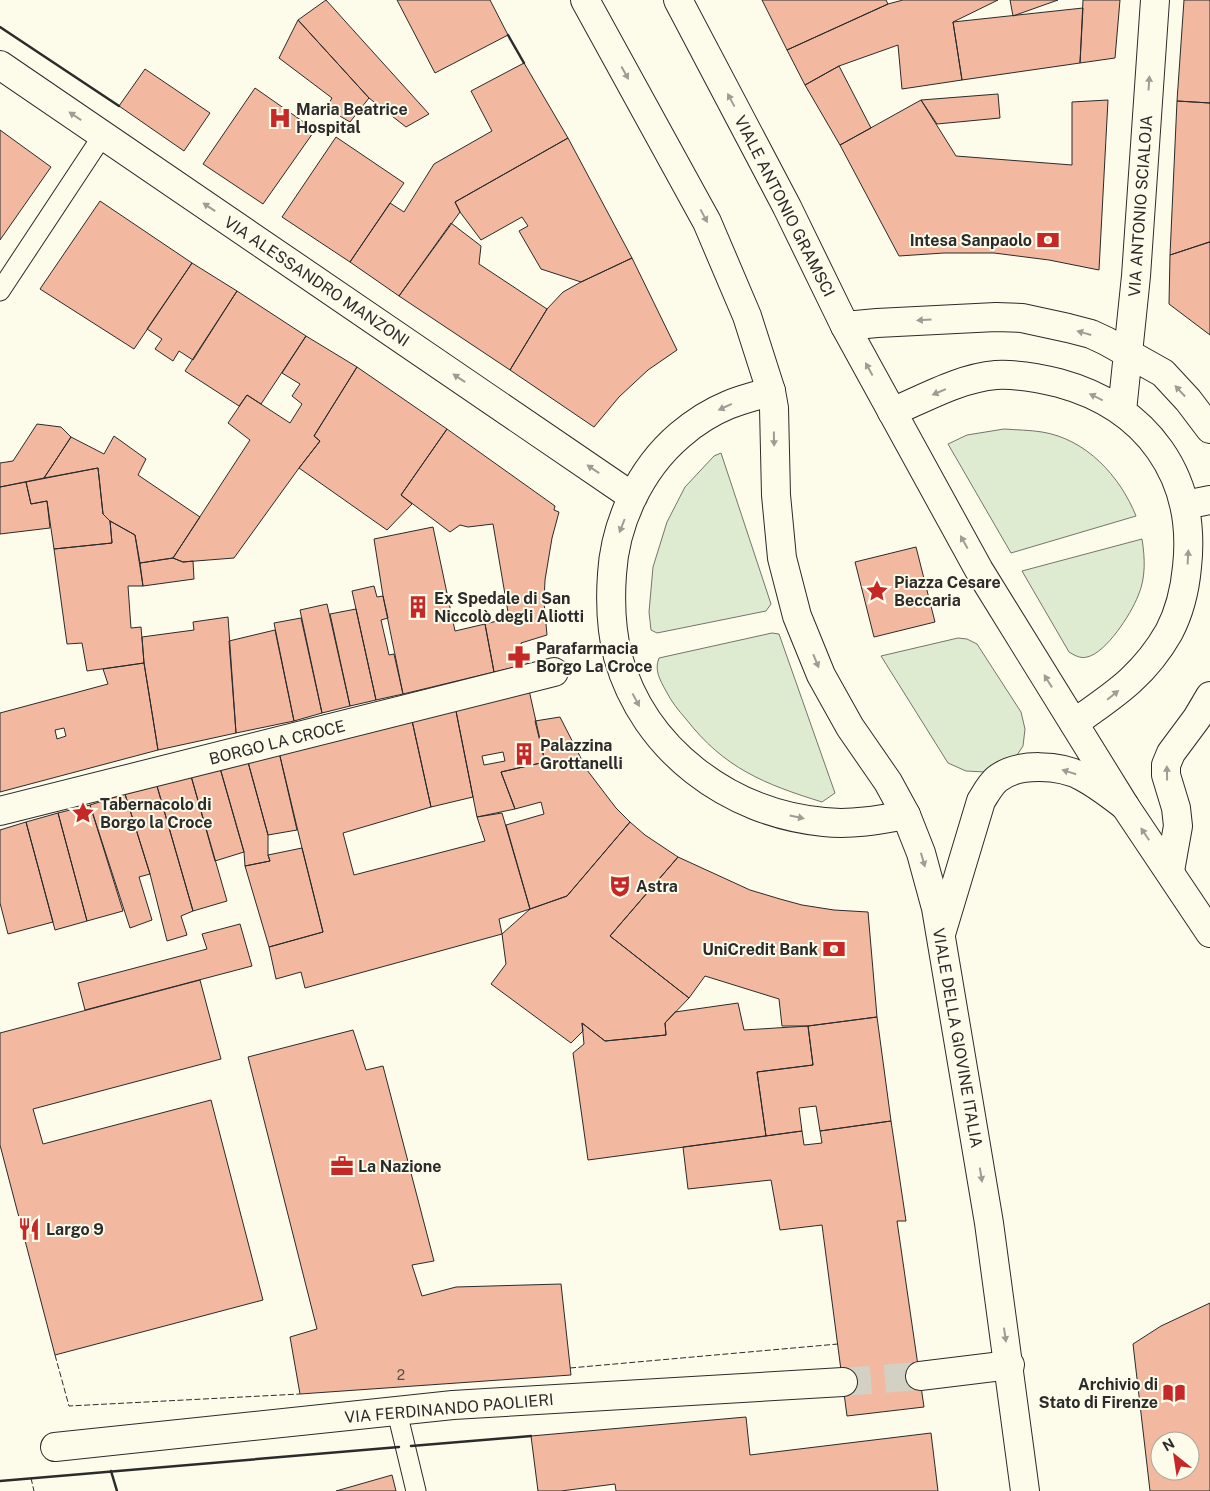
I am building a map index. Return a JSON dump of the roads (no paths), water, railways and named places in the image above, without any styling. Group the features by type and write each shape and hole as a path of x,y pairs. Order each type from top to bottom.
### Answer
{"street":[{"path":"586,0 707,222 747,316 771,391 727,405 679,435 662,452 645,474 633,497 615,549 611,595 612,622 618,656 625,678 636,702 658,735 682,761 699,776 750,804 796,818 824,822 856,822 906,814"},
{"name":"VIALE ANTONIO GRAMSCI","path":"678,0 786,207 845,326 892,412"},
{"name":"VIA ANTONIO SCIALOJA","path":"1122,411 1136,276 1155,0"},
{"name":"VIA ALESSANDRO MANZONI","path":"0,65 633,497"},
{"path":"845,326 969,318 1022,318 1091,334 1129,352 1163,373 1188,400 1210,429"},
{"path":"1074,723 1105,702 1139,674 1153,657 1170,630 1186,581 1188,554 1198,503 1176,478 1163,454 1145,430 1122,411 1084,391 1070,386 1046,380 1008,375 980,378 961,383 892,412 979,570 1125,806 1210,933"},
{"name":"VIALE DELLA GIOVINE ITALIA","path":"771,391 774,408 776,494 782,558 797,616 821,675 850,727 888,782 906,814 921,853 936,908 989,1223 1010,1365 1025,1491"},
{"name":"BORGO LA CROCE","path":"0,811 554,672"},
{"path":"1170,871 1178,826 1176,808 1166,774 1166,765 1171,753 1197,718 1210,696"},
{"path":"941,934 981,801 998,778 1021,769 1048,766 1082,776 1125,806"},
{"path":"920,1376 1010,1365"},
{"name":"VIA FERDINANDO PAOLIERI","path":"55,1448 453,1406 556,1398 843,1382"}],"lane":[{"path":"0,291 103,136"},
{"path":"397,1412 416,1491"}],"tunnel":[{"path":"843,1382 920,1376"}],"place":[{"name":"Maria Beatrice Hospital","path":"280,118"},
{"name":"Intesa Sanpaolo","path":"1048,240"},
{"name":"Piazza Cesare Beccaria","path":"877,591"},
{"name":"Ex Spedale di San Niccolò degli Aliotti","path":"418,607"},
{"name":"Parafarmacia Borgo La Croce","path":"519,657"},
{"name":"Palazzina Grottanelli","path":"524,754"},
{"name":"Tabernacolo di Borgo la Croce","path":"83,813"},
{"name":"Astra","path":"620,886"},
{"name":"UniCredit Bank","path":"834,949"},
{"name":"La Nazione","path":"342,1166"},
{"name":"Largo 9","path":"29,1229"},
{"name":"Archivio di Stato di Firenze","path":"1174,1393"}]}
